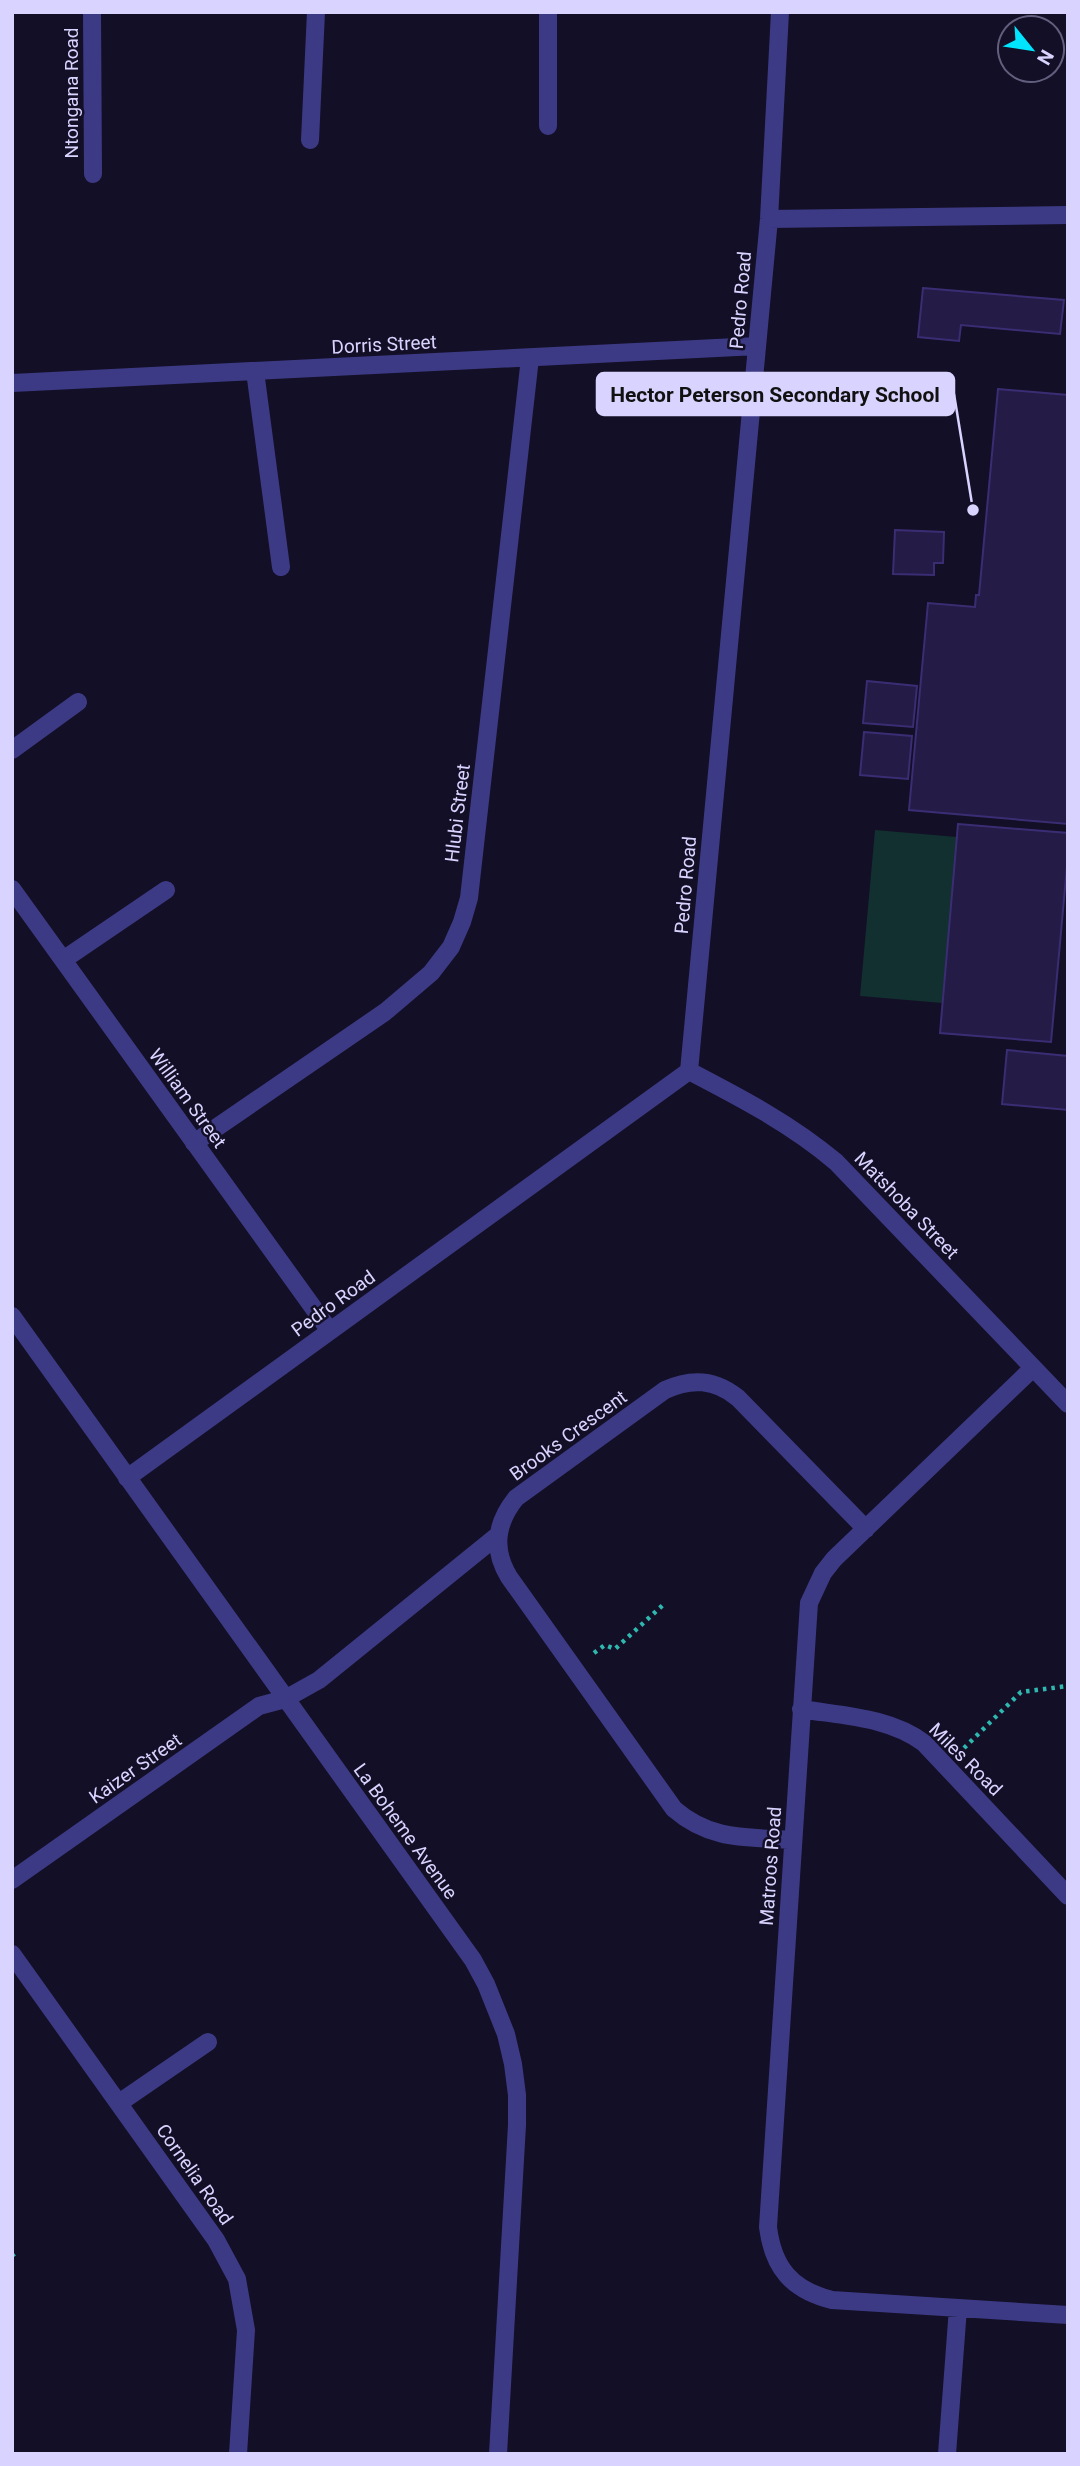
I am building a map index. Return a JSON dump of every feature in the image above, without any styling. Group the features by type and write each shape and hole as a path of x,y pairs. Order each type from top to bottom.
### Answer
{"street":[{"name":"Ntongana Road","path":"92,12 93,174"},
{"path":"310,140 316,12"},
{"path":"548,12 548,126"},
{"name":"Pedro Road","path":"127,1478 689,1071 769,219 780,12"},
{"path":"769,219 1068,215"},
{"name":"Dorris Street","path":"12,383 757,346"},
{"name":"Hlubi Street","path":"194,1143 385,1012 430,973 451,947 462,922 468,898 530,358"},
{"path":"255,371 281,567"},
{"path":"12,750 78,702"},
{"name":"William Street","path":"12,890 330,1331"},
{"path":"63,960 166,890"},
{"name":"Matshoba Street","path":"689,1071 766,1112 814,1143 836,1162 1068,1404"},
{"name":"La Boheme Avenue","path":"12,1316 486,1984 506,2034 513,2064 517,2125 498,2454"},
{"name":"Matroos Road","path":"1034,1368 834,1559 814,1588 807,1619 768,2227 770,2244 787,2276 815,2296 832,2300 1068,2315"},
{"name":"Brooks Crescent","path":"497,1536 501,1522 516,1498 665,1390 690,1381 716,1385 738,1398 866,1529"},
{"path":"497,1536 501,1565 674,1809 687,1820 714,1833 793,1840"},
{"name":"Kaizer Street","path":"14,1876 259,1706 285,1699 320,1679 497,1536"},
{"name":"Miles Road","path":"801,1709 898,1727 924,1743 1068,1896"},
{"name":"Cornelia Road","path":"12,1954 216,2240 237,2279 246,2330 237,2454"},
{"path":"119,2103 208,2042"},
{"path":"947,2454 958,2308"}],"path":[{"path":"573,1667 605,1645 615,1649 664,1604"},
{"path":"946,1766 1021,1692 1068,1686"}],"green space":[{"path":"875,830 957,837 942,1003 860,996"}],"building":[{"path":"923,288 1064,300 1060,334 961,325 959,341 918,337"},
{"path":"998,389 1068,395 1068,824 909,810 928,603 975,607 976,595 979,595"},
{"path":"895,530 944,532 943,563 934,563 934,575 893,574"},
{"path":"867,681 917,686 913,727 863,723"},
{"path":"864,732 912,736 908,779 860,775"},
{"path":"958,824 1068,833 1051,1042 940,1033"},
{"path":"1007,1050 1068,1056 1068,1110 1002,1104"}],"place":[{"name":"Hector Peterson Secondary School","path":"973,510"}]}
